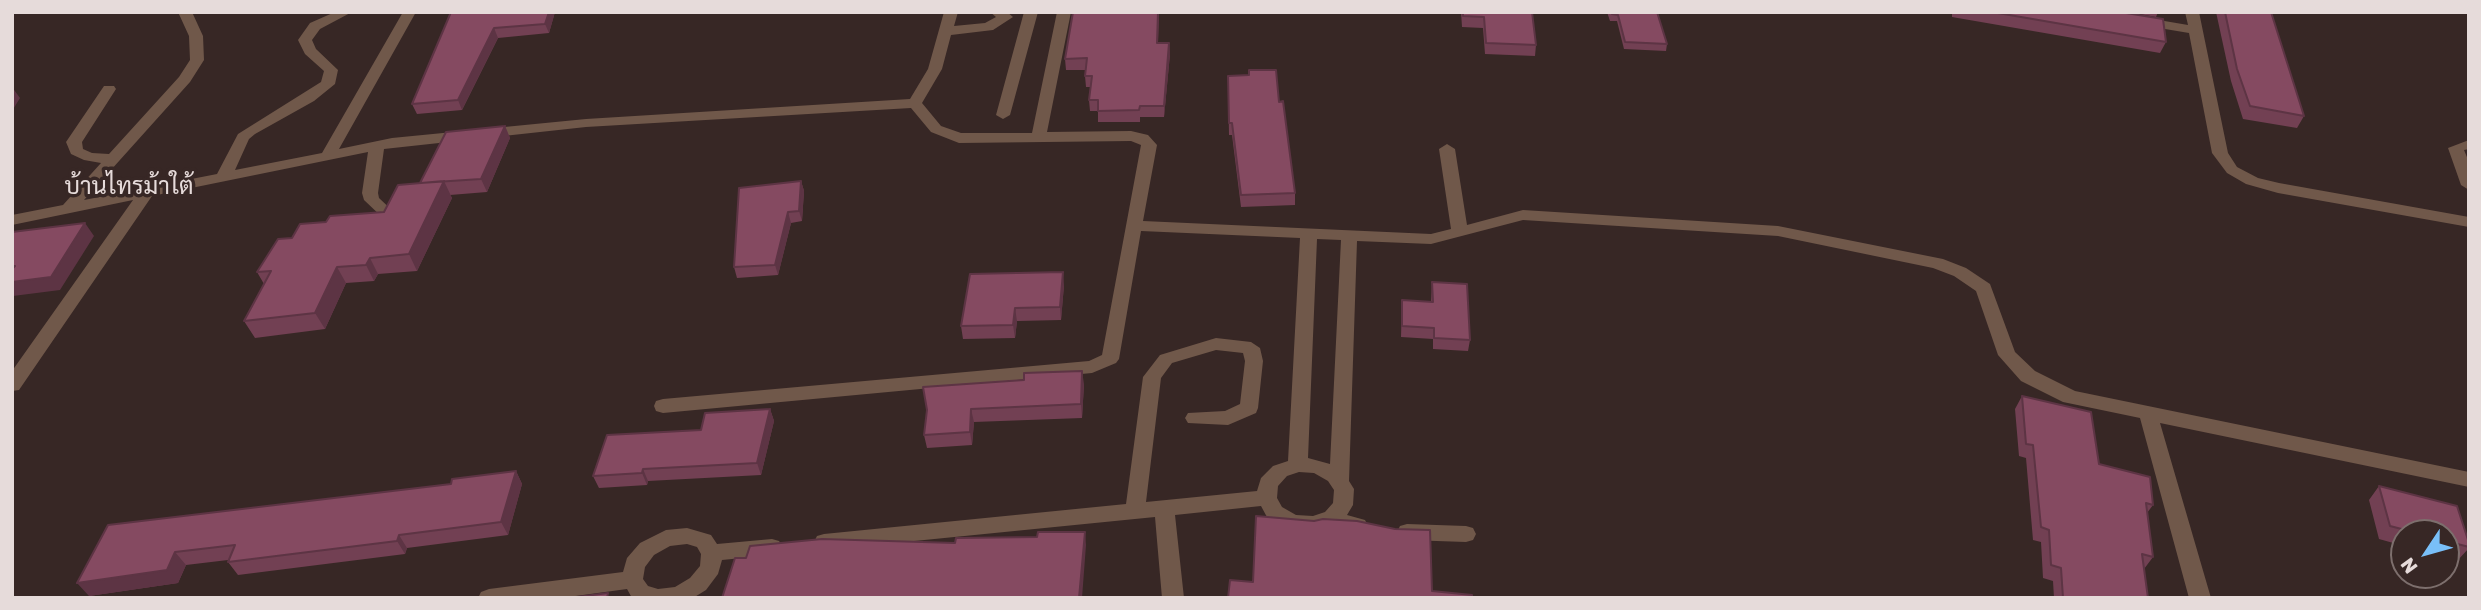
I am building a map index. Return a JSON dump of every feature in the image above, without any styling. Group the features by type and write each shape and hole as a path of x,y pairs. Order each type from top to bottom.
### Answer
{"street":[{"path":"69,208 185,79 197,61 196,36 185,12"},
{"path":"224,176 243,137 328,84 331,70 310,51 305,40 315,26 346,12"},
{"path":"329,154 410,12"},
{"path":"915,103 935,69 951,12"},
{"path":"1039,137 1064,12"},
{"path":"2192,12 2220,153 2232,170 2252,181 2335,199 2469,222"},
{"path":"946,31 988,27 1001,15 1031,15 1003,115"},
{"path":"2127,19 2195,30"},
{"path":"108,89 74,142 76,151 89,157 113,159"},
{"path":"663,406 1092,368 1110,359 1149,145 1143,138 959,138 945,135 936,129 915,103"},
{"path":"12,220 377,146 586,123 915,103"},
{"path":"2469,144 2456,148 2469,185"},
{"path":"377,146 370,193 372,200 389,215"},
{"path":"1447,149 1460,233"},
{"path":"12,385 147,192"},
{"path":"1135,226 1431,239 1523,215 1777,231 1937,263 1960,272 1984,288 2007,355 2028,376 2070,397 2149,416 2469,480"},
{"path":"1298,465 1309,233"},
{"path":"1339,482 1349,236"},
{"path":"1135,511 1152,377 1166,359 1190,350 1216,344 1251,348 1254,361 1249,408 1228,418 1195,418"},
{"path":"2149,416 2200,598"},
{"path":"1332,518 1343,505 1344,489 1335,475 1318,466 1298,465 1280,471 1268,483 1267,498 1275,513 1292,523 1313,524 1332,518 1394,532 1466,534"},
{"path":"712,553 1267,498"},
{"path":"1164,509 1173,598"},
{"path":"687,536 704,541 712,553 710,568 698,584 679,595 657,598 640,592 632,580 635,564 648,549 666,538 687,536"},
{"path":"489,598 632,580"}],"building":[{"path":"451,12 549,12 545,24 494,28 458,100 412,104"},
{"path":"1073,12 1158,12 1157,43 1169,43 1164,106 1140,106 1139,110 1098,111 1098,100 1089,100 1092,76 1085,76 1087,58 1065,59"},
{"path":"1463,12 1532,12 1536,45 1486,43 1484,17 1463,16"},
{"path":"1611,12 1657,12 1667,44 1625,42 1618,15"},
{"path":"1992,12 2120,12 2163,19 2166,42"},
{"path":"2225,12 2271,12 2304,116 2250,106 2237,69"},
{"path":"1249,70 1276,70 1279,102 1283,101 1295,193 1241,195 1232,123 1229,123 1228,76 1249,75"},
{"path":"505,126 481,179 420,183 446,132"},
{"path":"444,181 409,254 370,258 366,265 337,267 315,313 244,321 271,271 257,272 278,239 292,238 300,224 326,222 330,216 384,212 398,185"},
{"path":"801,181 799,211 788,212 775,265 734,267 739,188"},
{"path":"85,223 51,277 12,282 12,269 15,266 12,266 12,232"},
{"path":"1063,272 1060,307 1015,308 1013,325 961,326 970,274"},
{"path":"1432,282 1467,284 1470,340 1434,338 1434,328 1402,326 1402,300 1433,302"},
{"path":"1082,371 1081,404 971,409 970,432 924,435 927,410 923,387 1024,380 1024,373"},
{"path":"2022,396 2091,412 2099,464 2150,477 2153,505 2146,503 2153,557 2142,554 2148,598 2063,598 2061,568 2051,565 2049,530 2041,527 2033,445 2026,444"},
{"path":"770,409 757,463 643,469 642,473 593,476 607,435 701,430 705,413"},
{"path":"516,471 501,522 399,535 397,541 228,562 235,545 175,552 167,570 77,583 108,525 451,484 452,479"},
{"path":"2379,486 2457,506 2469,547 2460,545 2460,519 2390,519 2390,526"},
{"path":"1256,516 1314,521 1357,521 1395,529 1430,530 1432,591 1472,595 1472,598 1228,598 1230,580 1253,582"},
{"path":"1038,532 1085,532 1079,598 722,598 735,558 746,558 750,546 822,539 955,543 956,538 1037,537"},
{"path":"608,593 607,598 570,598"}],"district":[{"name":"บ้านไทรม้าใต้","path":"129,187"}]}
